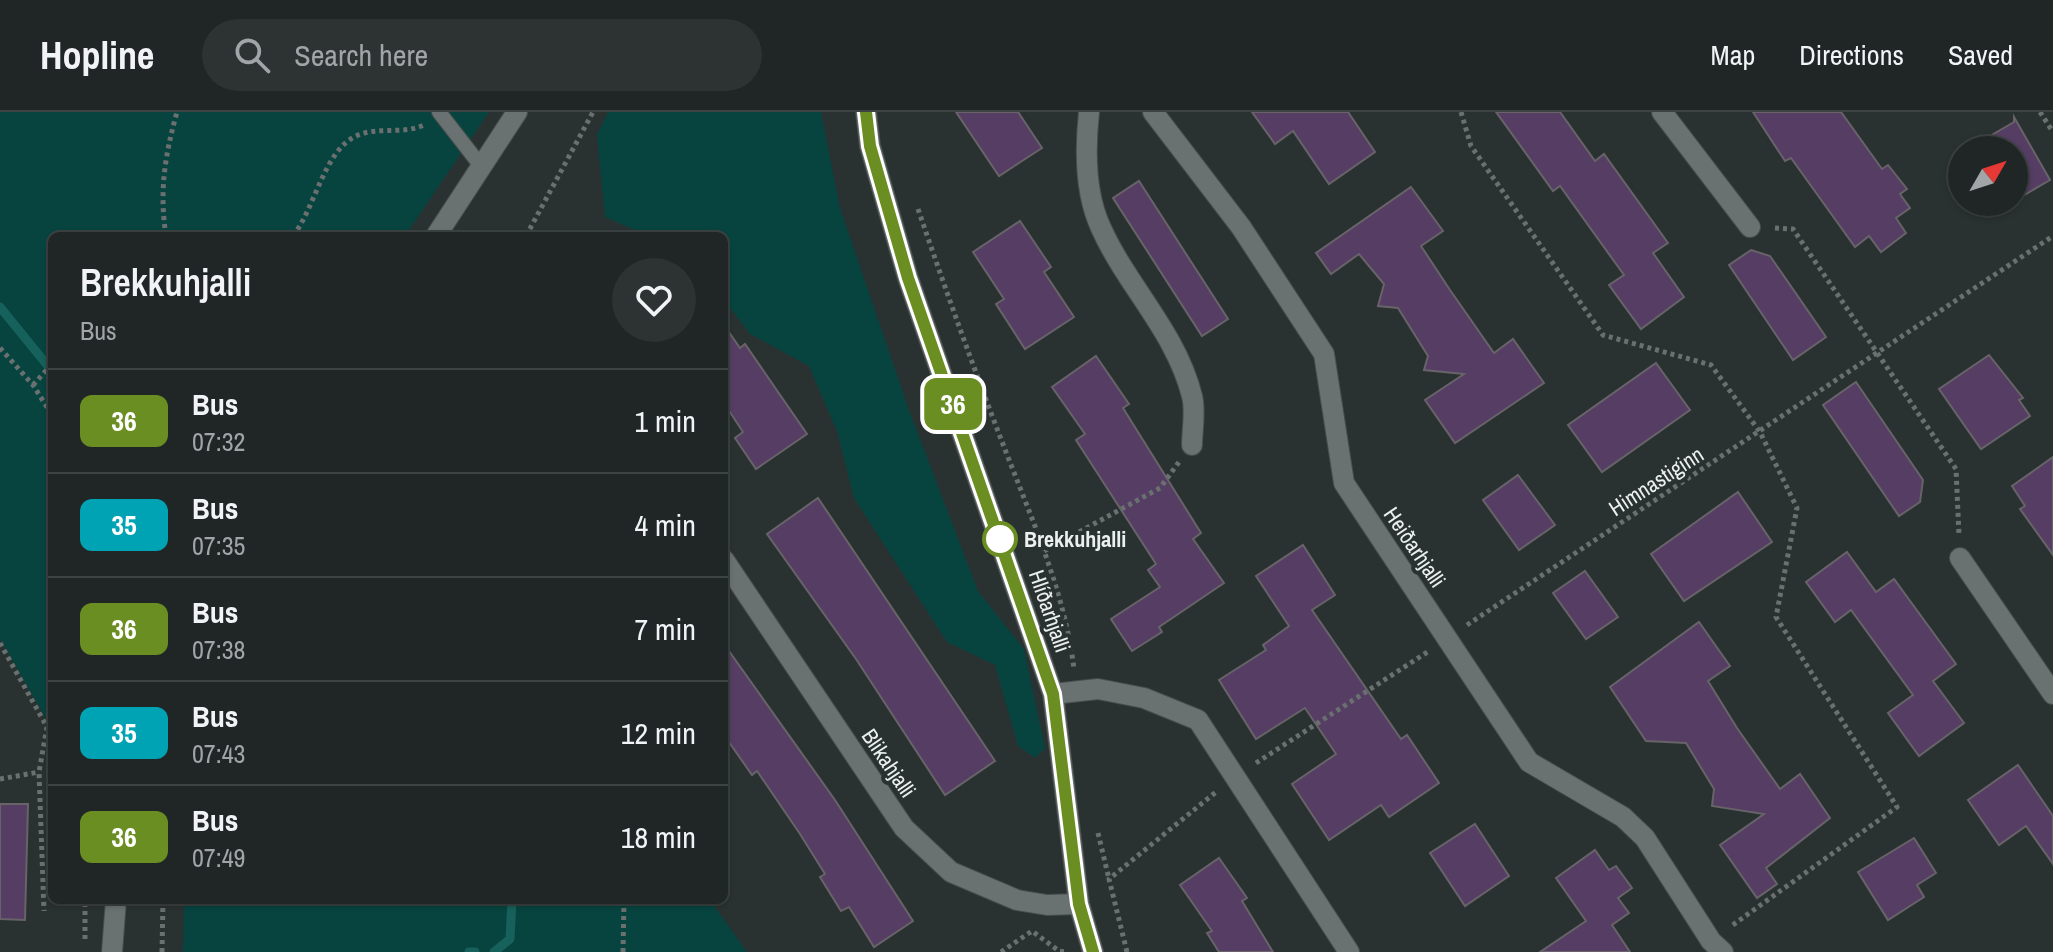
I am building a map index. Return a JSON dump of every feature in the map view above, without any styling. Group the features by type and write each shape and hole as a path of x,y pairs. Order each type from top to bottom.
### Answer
{"street":[{"path":"439,232 517,112"},
{"name":"Hlíðarhjalli","path":"866,112 870,146 908,278 1053,694 1079,904 1093,952"},
{"path":"1089,112 1087,171 1100,227 1156,315 1181,366 1193,398 1192,445"},
{"name":"Heiðarhjalli","path":"1153,112 1241,227 1324,354 1344,483 1529,762 1623,817 1645,838 1717,946"},
{"path":"1662,112 1750,227"},
{"path":"1960,558 2053,694"},
{"name":"Blikahjalli","path":"728,566 904,828 951,872 1017,900 1047,905 1079,904"},
{"path":"1053,694 1098,689 1144,698 1198,720 1349,952"},
{"path":"112,952 116,904"}],"lane":[{"path":"440,114 481,166"}],"path":[{"path":"165,232 161,201 164,158 177,112"},
{"path":"528,232 593,112"},
{"path":"1461,112 1471,146 1603,335 1711,365 1760,432 1797,508 1776,617 1897,807 1717,946"},
{"path":"2040,112 2053,132"},
{"path":"296,232 307,218 330,163 344,144 368,132 403,132 440,114"},
{"path":"1750,227 1793,229 1956,469 1960,558"},
{"name":"Himnastiginn","path":"1276,750 2053,236"},
{"path":"0,348 33,385 48,409"},
{"path":"33,385 48,368"},
{"path":"1044,551 1160,488 1192,445"},
{"path":"0,643 47,727 39,772 44,911"},
{"path":"0,779 39,772"},
{"path":"1127,952 1109,879 1224,786"},
{"path":"84,952 85,904"},
{"path":"162,952 163,904"},
{"path":"623,952 624,904"},
{"path":"1001,952 1032,931 1059,951 1068,952"}],"shaded area":[{"path":"0,112 489,112 408,232 48,232 48,722 0,639"},
{"path":"608,112 821,112 840,208 909,410 978,591 1024,649 1045,748 1035,758 1018,746 995,665 947,642 854,498 837,431 809,366 750,334 728,305 728,232 639,232 605,217 597,135"},
{"path":"184,904 713,904 747,952 183,952"}],"building":[{"path":"956,112 1018,112 1042,148 999,176"},
{"path":"1252,112 1348,112 1375,152 1329,184 1293,131 1275,144"},
{"path":"1496,112 1560,112 1595,161 1604,154 1668,243 1653,253 1684,297 1641,329 1609,285 1624,275 1560,186 1553,191"},
{"path":"1753,112 1841,112 1882,169 1888,165 1907,189 1900,194 1910,208 1896,218 1906,233 1881,252 1869,236 1855,247 1791,158 1785,161"},
{"path":"2014,117 2025,136 1990,136 2014,122"},
{"path":"2028,142 2050,180 2028,193"},
{"path":"1139,181 1228,319 1202,336 1113,198"},
{"path":"1411,187 1443,231 1421,246 1450,290 1494,353 1513,339 1544,383 1455,443 1425,400 1464,374 1424,370 1428,356 1398,308 1378,306 1384,284 1359,254 1331,274 1316,253"},
{"path":"1020,221 1051,267 1044,272 1074,317 1025,349 996,304 1004,299 973,252"},
{"path":"1751,250 1770,256 1826,337 1793,360 1729,265"},
{"path":"728,331 740,348 745,344 807,434 756,469 735,438 743,432 728,409"},
{"path":"1989,355 2023,398 2019,400 2030,416 1981,449 1939,389"},
{"path":"1096,356 1129,404 1123,408 1201,533 1193,539 1224,583 1159,627 1162,632 1132,651 1111,619 1160,587 1148,570 1156,564 1076,440 1085,434 1052,387"},
{"path":"1656,363 1690,410 1602,472 1568,425"},
{"path":"1856,382 1923,480 1920,502 1899,516 1823,405"},
{"path":"2053,457 2053,555 2020,509 2025,506 2012,486"},
{"path":"1518,475 1555,525 1519,550 1483,500"},
{"path":"1738,492 1772,542 1684,601 1651,554"},
{"path":"818,498 995,761 945,795 856,659 767,534"},
{"path":"1303,545 1335,595 1312,610 1401,739 1407,735 1439,783 1389,817 1381,805 1329,840 1292,784 1336,754 1305,708 1256,739 1219,680 1266,650 1263,645 1289,626 1256,576"},
{"path":"1847,552 1876,592 1894,579 1956,664 1933,681 1964,723 1919,756 1888,713 1913,695 1851,610 1835,622 1806,582"},
{"path":"1585,571 1618,617 1586,639 1553,593"},
{"path":"1699,622 1730,666 1708,681 1737,728 1780,789 1800,774 1830,818 1766,868 1777,884 1757,898 1720,845 1764,814 1712,806 1714,789 1686,743 1646,741 1610,687"},
{"path":"728,650 835,800 913,921 874,947 849,907 841,911 820,877 825,874 757,771 752,775 728,741"},
{"path":"2018,765 2053,816 2053,864 2026,826 1999,845 1968,800"},
{"path":"0,804 28,804 25,920 0,919"},
{"path":"1475,824 1509,876 1465,906 1430,853"},
{"path":"1914,838 1936,873 1917,885 1924,897 1888,920 1858,872"},
{"path":"1595,850 1609,870 1616,866 1632,888 1618,898 1629,913 1612,925 1630,952 1540,952 1586,921 1556,878"},
{"path":"1219,858 1247,898 1242,901 1273,952 1219,952 1207,933 1212,931 1180,885"}],"waterway":[{"path":"0,307 48,366"},
{"path":"494,952 510,939 512,904"},
{"path":"469,952 475,952"}],"bus line":[{"name":"36","path":"866,112 870,146 908,278 1053,694 1079,904 1093,952"}],"place":[{"name":"Brekkuhjalli","path":"1000,539"}]}
